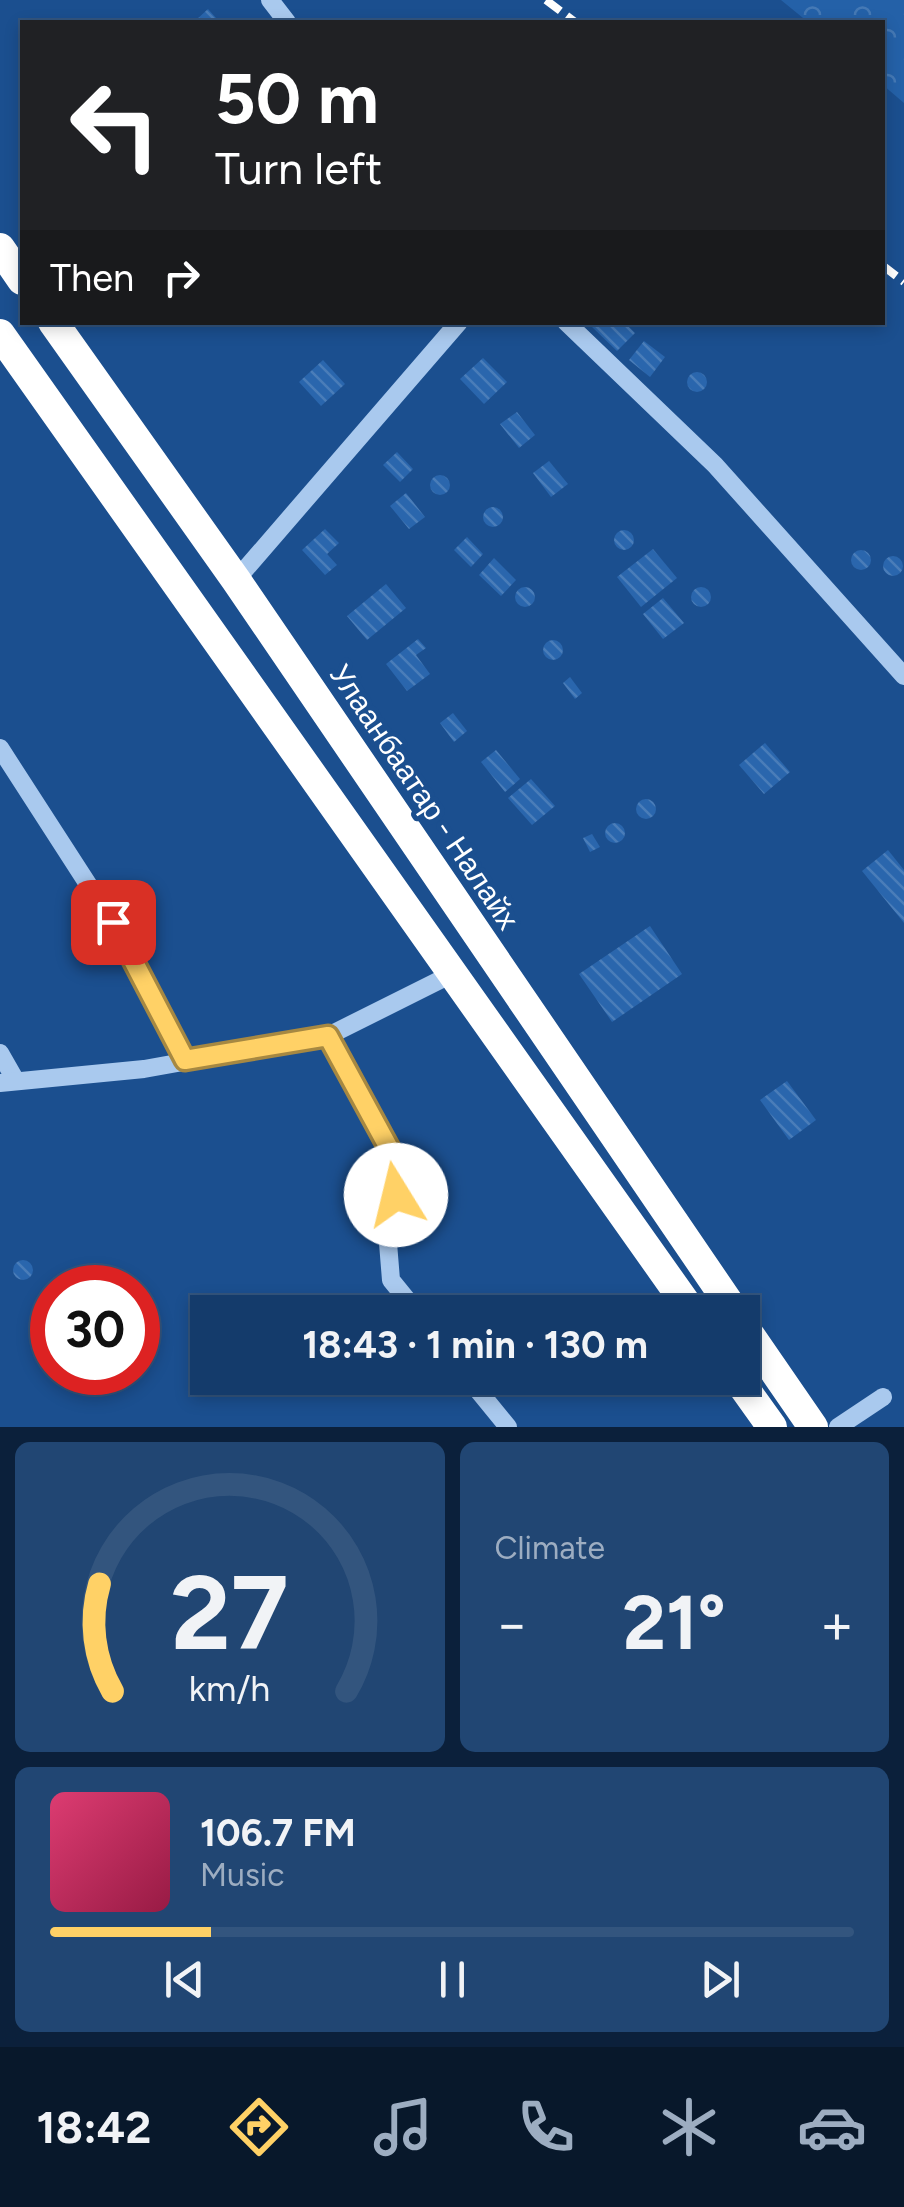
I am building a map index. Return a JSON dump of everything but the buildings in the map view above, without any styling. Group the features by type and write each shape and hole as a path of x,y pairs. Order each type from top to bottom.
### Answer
{"highway":[{"path":"0,248 20,277"},
{"name":"Улаанбаатар - Налайх","path":"55,325 236,580 723,1295"},
{"path":"0,334 456,972 680,1295"},
{"path":"760,1350 813,1427"},
{"path":"749,1395 772,1427"}],"street":[{"path":"270,0 286,20"},
{"path":"236,580 455,325"},
{"path":"569,325 715,466 904,676"},
{"path":"0,748 113,922 185,1060"},
{"path":"0,1053 8,1082 144,1069 328,1036 456,972"},
{"path":"328,1036 390,1150 396,1195 388,1243 391,1280 403,1295"},
{"path":"482,1395 508,1427"},
{"path":"838,1427 883,1398"}],"green space":[{"path":"781,0 904,0 904,103 885,87 885,20 806,20"}],"railway":[{"path":"546,0 572,20"},
{"path":"885,267 904,282"}],"route":[{"path":"113,922 185,1060 328,1036 390,1150 396,1195"}]}
